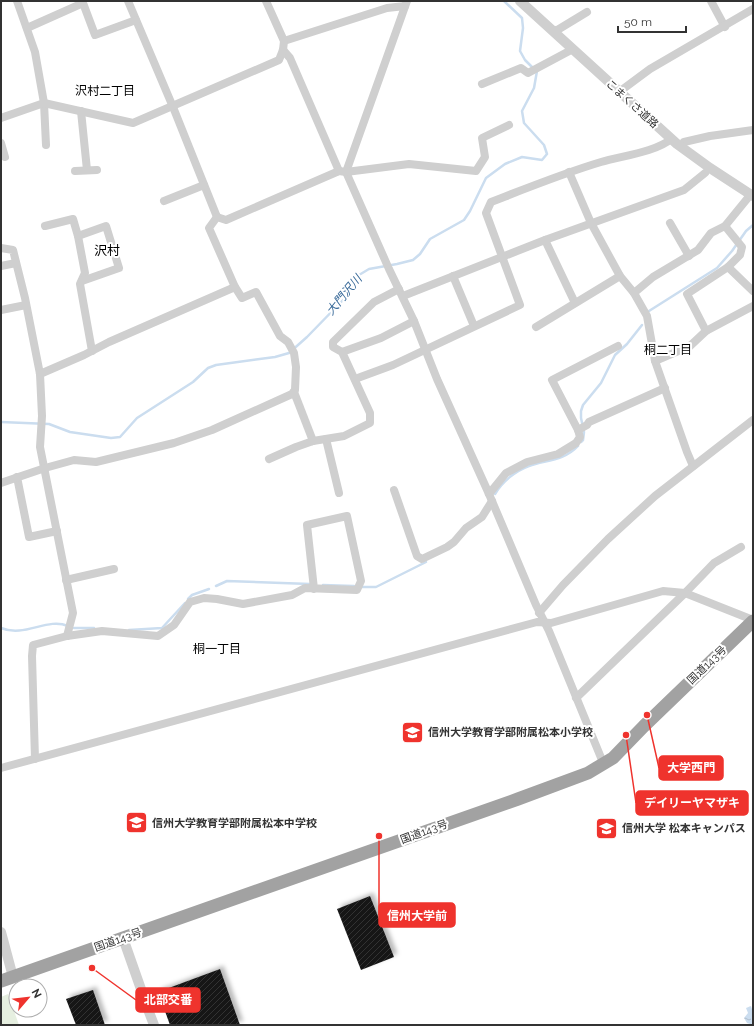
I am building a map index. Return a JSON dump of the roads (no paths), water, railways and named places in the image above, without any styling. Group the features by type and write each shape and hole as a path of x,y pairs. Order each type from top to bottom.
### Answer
{"highway":[{"name":"国道143号","path":"7,979 567,782 604,765 621,751 644,726 753,621"}],"street":[{"path":"17,1 35,52 44,104 46,145"},
{"path":"128,1 173,107 217,217 226,220 343,172 409,164 476,171 485,157 482,138 509,125"},
{"path":"1,118 44,104 133,123 173,107 279,60 283,50 284,41 266,1"},
{"name":"こまくさ道路","path":"520,1 671,139 710,168 751,195"},
{"path":"711,1 725,27"},
{"path":"27,28 83,3 95,35 136,20"},
{"path":"284,41 406,3"},
{"path":"343,172 406,3"},
{"path":"619,92 650,69 725,27 753,9"},
{"path":"553,31 587,12"},
{"path":"482,84 521,68 528,73 573,49"},
{"path":"283,50 290,58 401,292 426,349 437,379 490,497 539,613 549,631 604,765"},
{"path":"81,111 87,170"},
{"path":"684,142 710,136 753,130"},
{"path":"355,379 393,365 520,305 486,213 491,202 570,172 660,147 671,139"},
{"path":"1,143 5,157"},
{"path":"75,171 97,170"},
{"path":"570,172 591,223 620,276 634,293 647,316 655,361 693,466"},
{"path":"269,459 313,441 344,436 370,423 370,413 355,379 342,352 333,347 333,342 374,302 453,276 545,240 684,190 705,172"},
{"path":"164,201 204,185"},
{"path":"634,293 653,277 698,250 711,233 725,226 751,195"},
{"path":"217,217 210,228 235,287 242,298 256,292 280,336 288,342 292,350 296,367 294,392 313,441"},
{"path":"45,226 73,219 85,273 80,284 92,351"},
{"path":"670,223 688,256"},
{"path":"78,236 106,226 119,268 82,281"},
{"path":"706,331 687,294 728,267 740,255 742,247 725,226"},
{"path":"545,240 575,303"},
{"path":"1,248 13,250 40,374 42,416 40,447 73,613 67,636"},
{"path":"1,266 16,263"},
{"path":"728,267 753,291"},
{"path":"453,276 474,326"},
{"path":"536,327 620,276"},
{"path":"40,374 235,287"},
{"path":"1,310 26,305"},
{"path":"655,361 690,346 706,331 753,306"},
{"path":"342,352 381,338 414,322"},
{"path":"582,428 552,380 618,346"},
{"path":"394,490 417,556 422,559 446,548 454,542 466,528 482,517 490,497 506,473 527,462 558,454 576,443 580,437 582,428 589,422 665,388"},
{"path":"1,483 74,460 96,462 174,443 212,430 294,392"},
{"path":"539,613 563,585 608,539 655,496 753,420"},
{"path":"326,439 339,493"},
{"path":"17,477 29,537 57,531"},
{"path":"35,759 33,645 67,636 102,632 158,636 174,625 190,602 204,598 213,598 243,604 292,595 305,588 314,589 358,590 361,581 348,516 307,525 314,589"},
{"path":"576,698 714,562 741,547"},
{"path":"66,580 114,569"},
{"path":"1,768 537,622 551,623 663,591 685,592 753,621"},
{"path":"2,936 7,979"},
{"path":"123,938 148,1012 154,1025"}],"water":[{"path":"751,1006 753,1012 753,1025 747,1023 744,1018 748,1013 746,1008"}],"waterway":[{"name":"大門沢川","path":"504,1 522,18 523,28 520,51 525,60 533,68"},
{"name":"大門沢川","path":"1,422 49,424 70,432 111,438 120,437 137,418 193,382 208,368 216,365 275,357 289,353 344,299 359,275 369,269 413,260 420,254 430,239 464,220 486,178 505,164 522,157 542,160 547,154 544,145 524,123 522,111 534,88 537,71"},
{"path":"649,311 717,268 732,251 746,231 753,225"},
{"path":"581,442 583,440 584,432 581,418 583,405 601,383 615,355 627,344 642,325"},
{"path":"495,494 505,481 519,471 529,466 567,455 578,446"},
{"path":"362,587 376,587 426,562"},
{"path":"216,586 227,581 310,584"},
{"path":"323,585 354,586"},
{"path":"188,599 192,595 209,589"},
{"path":"129,630 162,628 185,603"},
{"path":"1,628 19,631 52,624 68,626"},
{"path":"74,628 94,628"}],"place":[{"name":"大学西門","path":"647,715"},
{"name":"信州大学教育学部附属松本小学校","path":"413,732"},
{"name":"デイリーヤマザキ","path":"626,735"},
{"name":"信州大学教育学部附属松本中学校","path":"136,823"},
{"name":"信州大学 松本キャンパス","path":"606,828"},
{"name":"信州大学前","path":"379,836"},
{"name":"北部交番","path":"92,968"}],"district":[{"name":"沢村二丁目","path":"105,91"},
{"name":"沢村","path":"107,250"},
{"name":"桐二丁目","path":"668,350"},
{"name":"桐一丁目","path":"217,649"}]}
